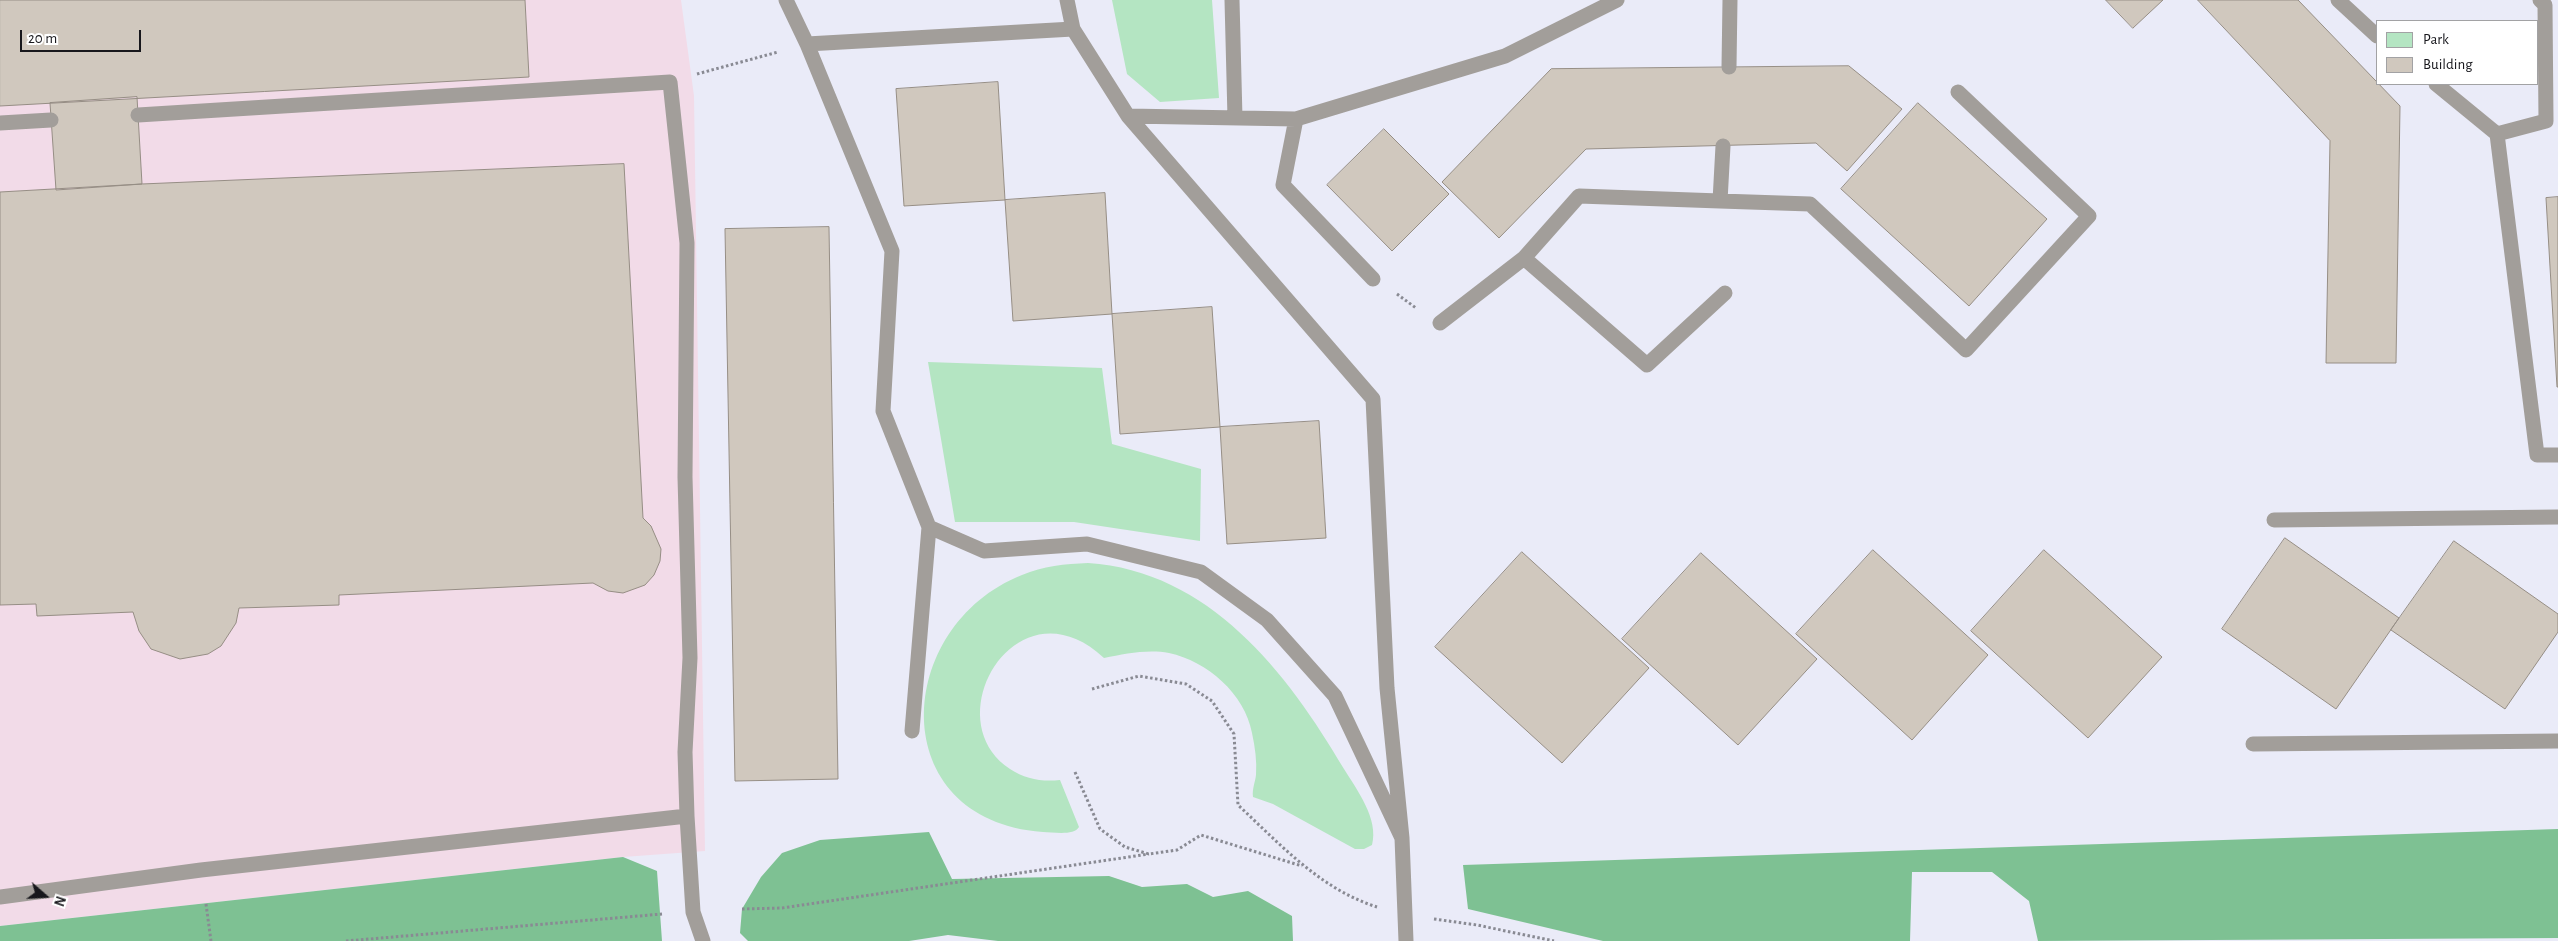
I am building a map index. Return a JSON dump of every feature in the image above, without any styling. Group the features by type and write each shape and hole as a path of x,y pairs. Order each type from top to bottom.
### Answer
{"lane":[{"path":"786,0 807,44 892,251 883,412 930,527 912,731"},
{"path":"1067,0 1072,29 1128,116 1373,399 1387,688 1402,838 1406,941"},
{"path":"1232,0 1235,118"},
{"path":"1128,116 1296,119 1506,56 1616,0"},
{"path":"1729,67 1730,0"},
{"path":"2338,0 2376,35"},
{"path":"2497,134 2546,121 2544,5 2540,0"},
{"path":"807,44 1072,29"},
{"path":"138,115 670,82 687,243 685,477 690,658 685,752 687,816 693,912 703,941"},
{"path":"2437,85 2497,134 2536,455 2558,455"},
{"path":"1440,323 1524,258 1579,196 1810,204 1966,350 2089,216 1958,92"},
{"path":"1296,119 1283,185 1373,279"},
{"path":"0,123 51,120"},
{"path":"1720,201 1723,146"},
{"path":"1524,258 1647,366 1725,293"},
{"path":"2274,520 2558,518"},
{"path":"930,527 984,551 1087,544 1201,572 1267,620 1336,696 1402,838"},
{"path":"2253,744 2558,741"},
{"path":"0,897 201,870 687,816"}],"path":[{"path":"670,82 807,44"},
{"path":"1373,279 1440,323"},
{"path":"1092,689 1139,676 1186,684 1212,701 1234,734 1238,805 1303,867 1355,900"},
{"path":"1075,772 1100,829 1125,847 1149,854"},
{"path":"742,909 782,908 1178,850 1201,835 1303,867"},
{"path":"206,904 211,941"},
{"path":"346,941 662,914"},
{"path":"1405,915 1477,924 1554,941"}],"shaded area":[{"path":"0,0 681,0 694,96 705,851 623,857 0,926"}],"green space":[{"path":"1112,0 1212,0 1219,98 1160,102 1127,74"},
{"path":"928,362 1102,368 1112,444 1201,469 1200,541 1074,522 955,522"},
{"path":"1088,563 1131,570 1171,585 1207,606 1240,633 1270,663 1297,697 1355,786 1370,815 1373,835 1372,845 1364,849 1355,849 1273,804 1253,797 1256,759 1248,719 1233,693 1210,672 1197,663 1169,653 1136,652 1104,658 1072,637 1042,634 1016,644 996,664 983,691 980,719 989,747 1010,769 1034,779 1060,780 1079,827 1073,832 1068,833 1043,832 991,820 954,794 932,759 924,718 930,676 948,635 979,600 1022,575 1054,566"},
{"path":"2558,829 2558,938 2038,941 2029,901 1992,872 1912,872 1910,941 1603,941 1468,909 1463,865"},
{"path":"929,832 952,879 1109,876 1142,887 1187,884 1213,897 1248,891 1292,916 1293,941 998,941 948,935 909,941 748,941 740,933 742,909 761,877 782,853 820,840"},
{"path":"623,857 657,871 662,941 0,941 0,926"}],"building":[{"path":"0,0 525,0 529,77 0,106"},
{"path":"2106,0 2163,0 2133,28"},
{"path":"2198,0 2298,0 2376,81 2376,85 2380,85 2400,106 2396,363 2326,363 2330,141"},
{"path":"1849,66 1902,109 1847,171 1816,143 1586,149 1499,238 1442,182 1551,69"},
{"path":"998,82 1005,200 904,206 896,89"},
{"path":"137,97 142,184 56,190 50,103"},
{"path":"1918,103 2047,219 1969,306 1841,189"},
{"path":"1384,129 1449,194 1392,251 1327,185"},
{"path":"624,164 643,518 651,526 661,549 660,561 654,575 645,585 623,593 608,591 593,583 339,595 339,605 239,608 236,623 221,646 208,654 180,659 151,649 139,631 133,612 37,616 36,604 0,605 0,192 142,184"},
{"path":"1105,193 1112,314 1013,321 1005,200"},
{"path":"2558,197 2558,387 2557,387 2546,198"},
{"path":"829,227 838,779 735,781 725,229"},
{"path":"1212,307 1220,427 1120,434 1112,314"},
{"path":"1319,421 1326,538 1227,544 1220,427"},
{"path":"2285,538 2399,618 2336,709 2222,629"},
{"path":"2454,541 2558,614 2558,632 2505,709 2391,630"},
{"path":"1873,550 1988,655 1912,740 1796,634"},
{"path":"2044,550 2162,657 2088,738 1971,631"},
{"path":"1522,552 1649,668 1562,763 1435,647"},
{"path":"1701,553 1817,659 1738,745 1622,639"}]}
